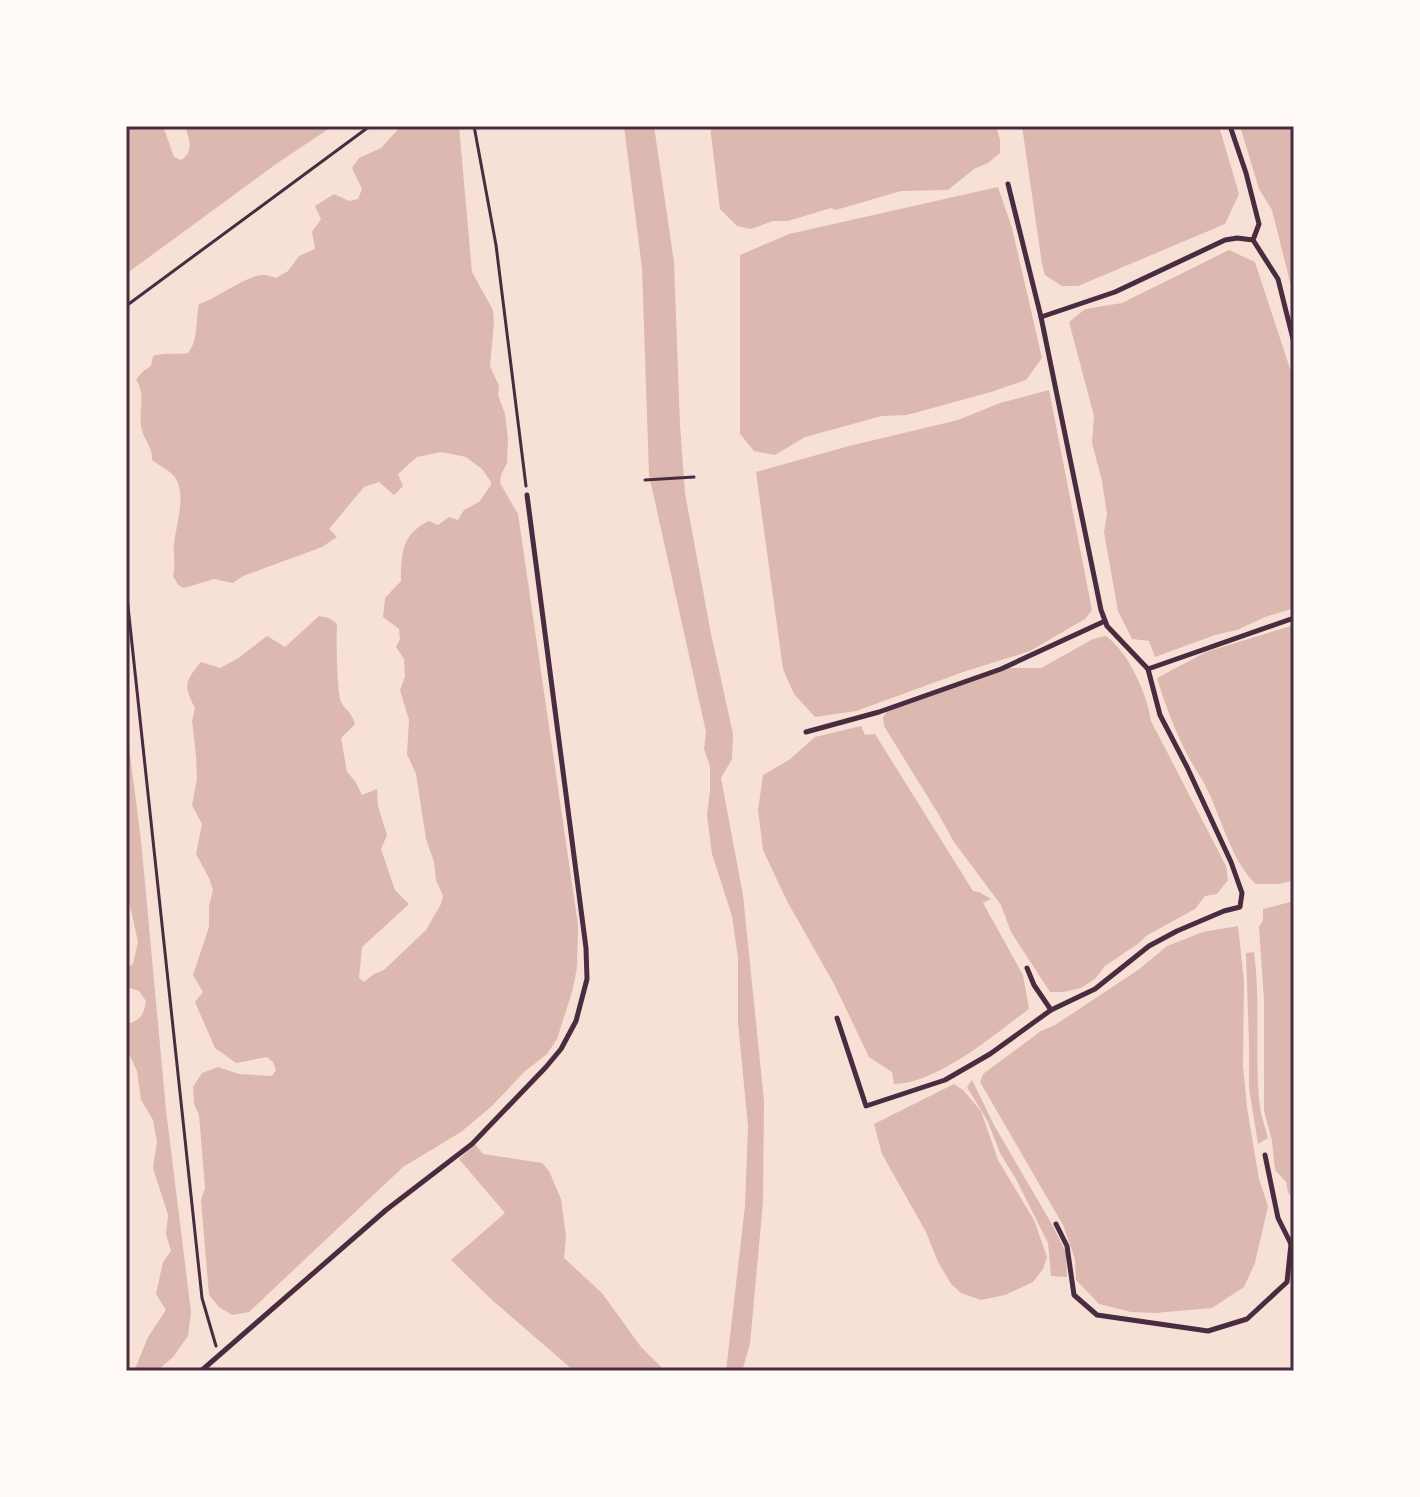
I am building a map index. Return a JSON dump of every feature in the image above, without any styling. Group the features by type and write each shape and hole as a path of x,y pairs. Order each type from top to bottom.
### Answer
{"lane":[{"path":"1230,126 1259,224 1253,240"},
{"path":"837,1018 866,1106 945,1080 990,1054 1051,1010 1095,989 1149,946 1177,931 1240,907 1242,893 1231,862 1160,715 1148,669 1107,626 1101,610 1041,317 1008,184"},
{"path":"1041,317 1115,292 1225,240 1253,240"},
{"path":"1253,240 1278,279 1294,343"},
{"path":"201,1371 386,1210 472,1144 554,1058 576,1021 587,979 586,948 527,495"},
{"path":"1148,669 1294,618"},
{"path":"806,732 879,712 1001,669 1105,621"},
{"path":"1027,968 1051,1010"},
{"path":"1056,1224 1067,1246 1074,1295 1097,1315 1208,1331 1247,1319 1287,1282 1293,1243 1278,1218 1265,1155"}],"path":[{"path":"126,306 370,126"},
{"path":"474,126 496,245 527,495"},
{"path":"645,480 694,477"},
{"path":"126,588 202,1298 219,1355"}],"shaded area":[{"path":"126,126 163,126 174,157 181,160 189,149 185,126 333,126 126,274"},
{"path":"401,126 459,126 472,272 493,310 490,366 499,386 498,395 505,414 508,439 507,463 500,483 518,514 578,925 577,968 557,1039 547,1054 461,1132 403,1167 249,1312 232,1315 219,1307 209,1295 201,1200 205,1188 199,1115 194,1104 193,1087 202,1073 218,1067 239,1074 272,1076 276,1070 267,1057 236,1063 215,1048 195,1002 203,992 193,975 209,927 213,890 196,854 202,824 192,805 197,779 192,721 195,708 187,688 189,679 201,662 220,668 267,636 285,647 319,616 337,624 340,697 355,724 341,738 347,772 362,795 377,789 378,806 387,835 381,849 395,890 409,904 362,947 359,978 364,982 384,970 426,930 443,896 426,839 416,774 407,754 409,720 400,690 405,677 404,659 396,647 400,639 399,629 383,617 385,598 401,581 402,554 413,532 429,521 438,525 449,517 458,520 464,510 479,502 491,482 483,470 466,457 441,452 417,457 398,474 403,486 394,495 379,482 364,487 329,529 337,537 322,547 243,576 233,583 214,579 184,588 173,576 180,490 173,475 152,460 142,430 141,392 136,380 151,366 153,356 188,353 195,336 199,304 257,276 276,278 288,271 299,256 315,249 312,232 321,219 315,206 334,194 349,201 358,199 362,189 352,168 359,158 381,148"},
{"path":"624,126 654,126 674,262 685,493 733,734 732,759 721,778 743,895 764,1101 763,1202 750,1344 742,1371 726,1371 745,1206 748,1126 738,1023 738,958 732,916 712,854 707,815 710,766 704,749 706,732 649,475 642,268"},
{"path":"710,126 996,126 1000,153 948,190 901,191 836,210 831,208 751,229 737,226 720,209"},
{"path":"1022,126 1219,126 1239,194 1225,224 1078,286 1062,286 1045,275 1042,264"},
{"path":"1240,126 1294,126 1294,298 1272,210 1259,189"},
{"path":"998,187 1012,228 1042,358 1026,380 907,415 882,416 805,437 775,455 754,451 740,434 740,255 789,234"},
{"path":"1229,250 1255,262 1294,381 1294,608 1155,657 1149,641 1132,639 1118,611 1104,532 1107,514 1102,481 1092,443 1094,416 1069,322 1085,309 1122,303"},
{"path":"1049,390 1092,610 1085,619 1030,651 856,711 815,717 794,694 783,669 756,472 958,420 1000,403"},
{"path":"1294,625 1294,880 1280,884 1256,884 1234,853 1208,791 1180,739 1157,678 1206,652"},
{"path":"1106,636 1136,675 1151,721 1226,866 1228,880 1217,894 1205,896 1195,909 1146,936 1081,988 1050,992 1011,932 1001,905 954,842 884,726 883,717 890,708 1005,668 1041,668 1093,639"},
{"path":"126,724 141,840 166,1110 191,1312 188,1336 173,1357 157,1371 126,1371 135,1369 148,1337 166,1310 156,1294 163,1262 171,1251 166,1234 168,1215 153,1168 157,1142 153,1120 141,1100 137,1071 126,1048 126,1024 140,1017 146,1001 139,991 126,987 126,968 133,964 138,942 126,887"},
{"path":"861,726 865,735 875,734 973,891 991,899 983,903 1023,975 1029,1009 947,1067 911,1082 894,1084 892,1072 869,1057 834,984 787,901 763,850 758,810 763,775 789,760 815,737"},
{"path":"1294,901 1294,1202 1286,1182 1275,1170 1264,1110 1264,1001 1259,927 1263,909"},
{"path":"1238,926 1244,982 1243,1066 1247,1107 1259,1179 1268,1206 1255,1263 1244,1287 1212,1308 1155,1313 1131,1312 1099,1304 1076,1280 1075,1259 1063,1225 980,1082 983,1074 1041,1031 1138,970 1167,946 1203,932"},
{"path":"1254,952 1258,1089 1268,1138 1258,1144 1249,1088 1246,953"},
{"path":"972,1080 1066,1252 1067,1277 1051,1276 1048,1243 1001,1155 987,1120 967,1087"},
{"path":"954,1084 981,1111 998,1160 1034,1220 1047,1257 1033,1282 1005,1295 981,1300 961,1293 951,1284 882,1154 874,1124"},
{"path":"475,1144 483,1154 542,1163 549,1171 561,1199 566,1236 564,1258 602,1293 641,1347 665,1371 574,1371 451,1260 505,1213 459,1159"}]}
